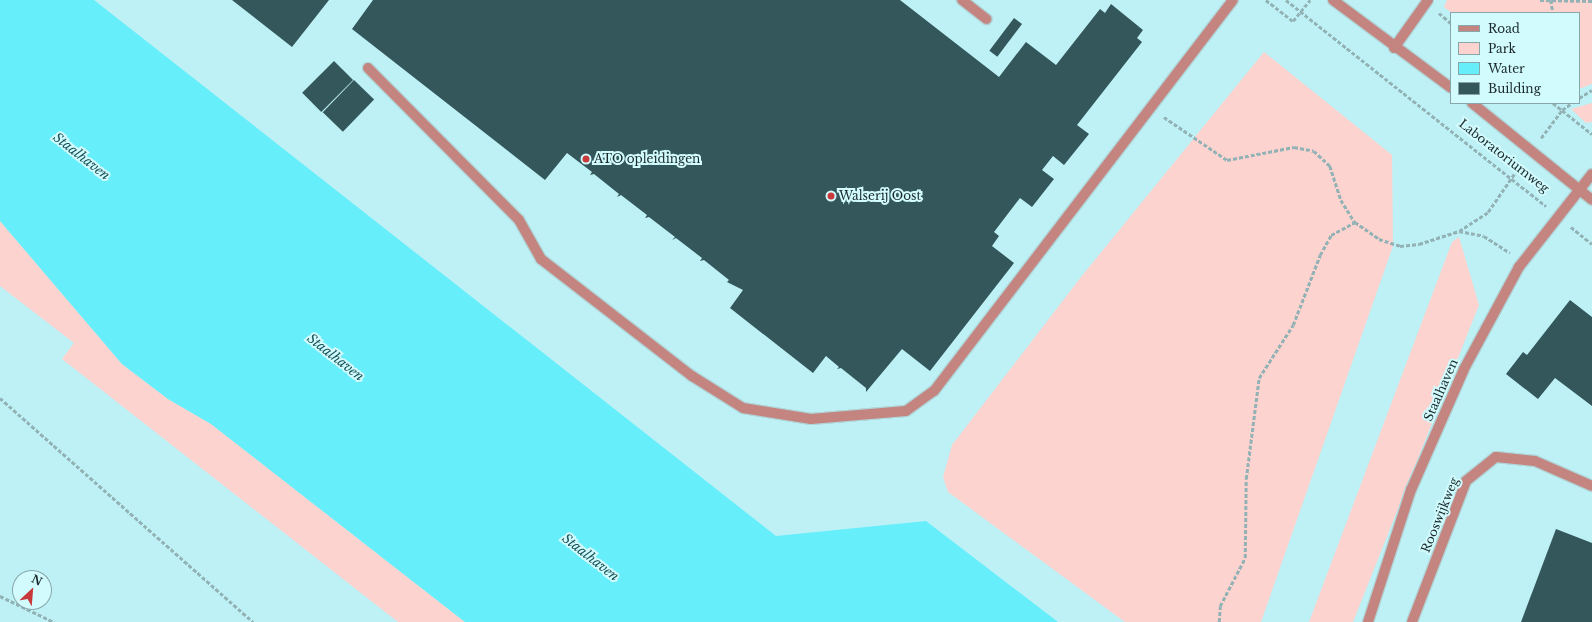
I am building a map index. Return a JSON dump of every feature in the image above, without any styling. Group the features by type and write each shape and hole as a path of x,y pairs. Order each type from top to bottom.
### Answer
{"street":[{"path":"962,0 986,19"},
{"path":"368,68 519,220 541,259 692,376 743,408 811,420 906,411 934,391 1149,106 1233,0"},
{"path":"1333,0 1394,48 1450,87"},
{"path":"1394,48 1428,0"},
{"name":"Laboratoriumweg","path":"1473,104 1592,200"},
{"name":"Staalhaven","path":"1368,622 1414,482 1464,369 1523,263 1592,174"},
{"name":"Rooswijkweg","path":"1412,622 1466,481 1496,457 1536,460 1592,486"}],"path":[{"path":"1266,0 1293,21 1310,0"},
{"name":"Laboratoriumweg","path":"1286,0 1511,177 1592,244"},
{"path":"1540,0 1592,1"},
{"path":"1551,0 1553,12"},
{"path":"1580,97 1592,90"},
{"path":"1554,104 1592,134"},
{"path":"1149,106 1227,160 1294,147 1314,151 1330,166 1341,200 1355,222 1379,238 1400,246 1419,244 1459,231 1488,212 1511,177"},
{"path":"1219,622 1220,606 1245,558 1246,479 1259,378 1293,325 1320,255 1331,235 1355,222"},
{"path":"1459,231 1484,236 1523,263"},
{"path":"0,398 253,622"},
{"path":"0,596 54,622"}],"shaded area":[{"path":"0,0 1592,0 1592,622 0,622"}],"green space":[{"path":"1447,0 1592,0 1592,84 1580,89 1580,12 1451,12 1444,7"},
{"path":"1264,52 1392,155 1393,246 1261,622 1125,622 948,492 943,477 952,445 1081,277"},
{"path":"1592,103 1592,122 1586,123 1571,109"},
{"path":"0,221 122,364 168,399 211,424 465,622 398,622 62,359 74,343 0,286"},
{"path":"1459,237 1479,305 1353,622 1309,622 1452,242"}],"water":[{"path":"0,0 94,0 776,536 926,521 1058,622 465,622 211,424 168,399 122,364 0,221"}],"building":[{"path":"232,0 329,0 292,47"},
{"name":"Walserij Oost","path":"373,0 900,0 999,77 1026,42 1056,65 1100,9 1105,13 1111,4 1143,30 1137,38 1142,42 1077,125 1089,134 1064,165 1053,156 1042,170 1054,179 1032,207 1020,198 994,232 999,236 992,246 1014,263 930,371 902,349 866,392 866,388 841,368 837,369 839,367 826,356 813,373 730,308 743,290 727,282 729,280 704,260 700,261 702,258 676,238 672,240 675,237 649,217 645,218 647,215 621,195 617,197 619,194 594,174 590,175 592,172 567,153 545,180 352,29"},
{"path":"1014,18 1022,24 997,57 989,51"},
{"path":"334,61 353,80 321,112 302,93"},
{"path":"354,80 374,99 343,132 323,112"},
{"path":"1570,300 1592,317 1592,406 1555,378 1538,399 1506,374 1523,352 1527,355"},
{"path":"1556,529 1592,543 1592,622 1521,622"}],"place":[{"name":"ATO opleidingen","path":"586,159"},
{"name":"Walserij Oost","path":"831,196"}]}
